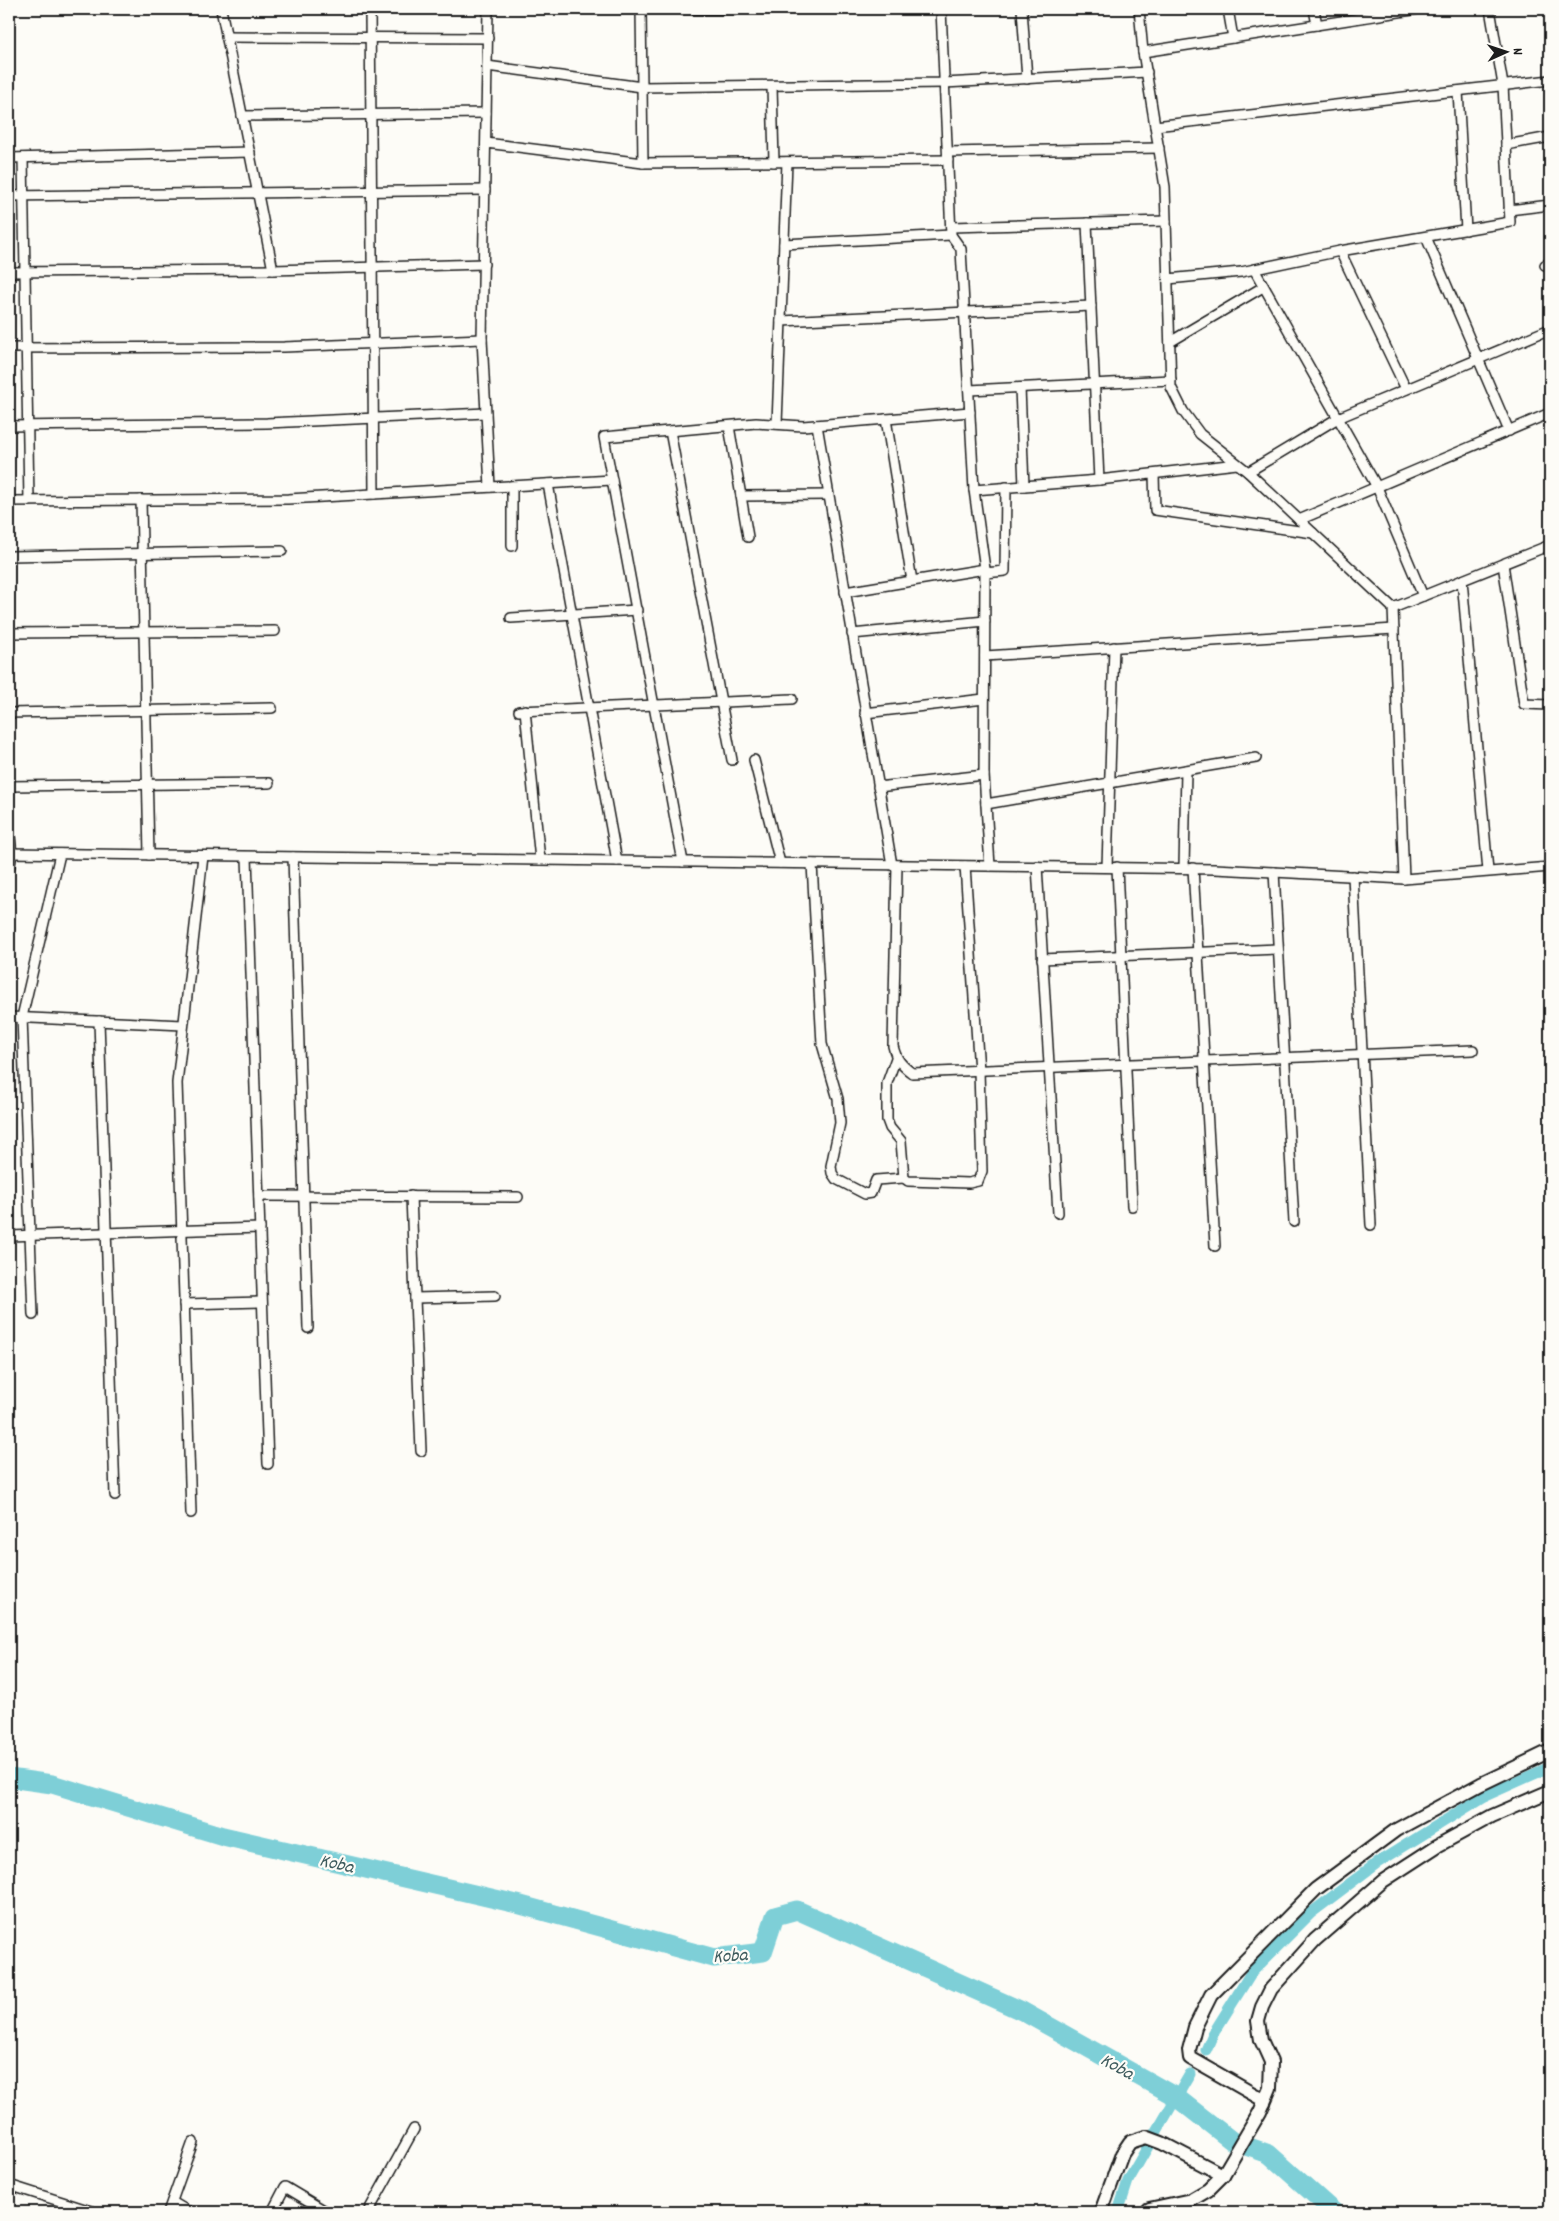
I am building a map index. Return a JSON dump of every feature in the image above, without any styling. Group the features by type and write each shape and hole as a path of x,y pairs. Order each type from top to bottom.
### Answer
{"street":[{"path":"221,9 273,270"},
{"path":"370,9 374,494"},
{"path":"488,9 482,339 490,487"},
{"path":"626,9 788,9"},
{"path":"941,9 951,231 962,248 974,490 985,571 984,776 990,866"},
{"path":"1022,9 1028,79"},
{"path":"1139,9 1146,72 1165,187 1171,387 1183,412 1200,434 1248,472 1393,608 1404,879"},
{"path":"1228,9 1233,38"},
{"path":"1314,9 1317,25"},
{"path":"1144,52 1418,9"},
{"path":"1168,279 1254,269 1510,222 1503,85 1490,9"},
{"path":"641,10 643,163"},
{"path":"226,37 488,38"},
{"path":"487,66 642,87 944,83 1146,72"},
{"path":"1155,126 1550,80"},
{"path":"772,86 774,162"},
{"path":"1458,91 1466,230"},
{"path":"242,116 486,113"},
{"path":"1506,145 1550,137"},
{"path":"486,144 643,163 788,162 1159,148"},
{"path":"9,158 250,152"},
{"path":"23,158 29,501"},
{"path":"777,424 788,162"},
{"path":"9,196 257,191 485,190"},
{"path":"1509,210 1550,205"},
{"path":"784,244 951,231 1087,223 1166,221"},
{"path":"1087,223 1100,480"},
{"path":"1426,237 1509,431"},
{"path":"1340,252 1406,389"},
{"path":"9,272 273,270 484,264"},
{"path":"1254,269 1377,487 1423,596"},
{"path":"1170,342 1264,287"},
{"path":"781,321 1091,306"},
{"path":"1248,472 1338,418 1550,329"},
{"path":"9,348 284,347 482,339"},
{"path":"968,390 1171,380"},
{"path":"1020,388 1024,486"},
{"path":"683,862 604,437 756,423 817,424 970,412"},
{"path":"9,426 267,423 486,413"},
{"path":"1299,520 1550,413"},
{"path":"886,419 912,581"},
{"path":"817,424 878,786 895,864 893,1046 896,1058 901,1066 912,1073 1473,1050"},
{"path":"729,426 748,537"},
{"path":"670,431 732,760"},
{"path":"974,490 1100,480 1237,464"},
{"path":"1154,474 1155,510 1313,533"},
{"path":"9,501 288,499 612,480"},
{"path":"548,484 617,861"},
{"path":"512,486 512,546"},
{"path":"845,592 985,571 1005,571 1006,487"},
{"path":"741,496 828,495"},
{"path":"141,500 149,855"},
{"path":"1393,608 1550,545"},
{"path":"9,556 282,551"},
{"path":"1503,564 1524,704 1550,705"},
{"path":"1462,580 1488,871"},
{"path":"511,618 637,610"},
{"path":"852,634 985,621"},
{"path":"985,656 1394,629"},
{"path":"9,633 275,631"},
{"path":"1107,867 1114,647"},
{"path":"540,860 522,710 792,699"},
{"path":"866,713 984,699"},
{"path":"9,713 272,708"},
{"path":"986,804 1256,758"},
{"path":"754,760 780,863"},
{"path":"1186,770 1189,868 1198,952 1215,1246"},
{"path":"878,786 984,776"},
{"path":"9,786 269,783"},
{"path":"9,828 11,854 9,869"},
{"path":"11,854 1189,868 1404,879 1550,867"},
{"path":"33,1315 22,1017 60,854"},
{"path":"191,1513 177,1083 203,856"},
{"path":"247,856 268,1464"},
{"path":"293,857 308,1328"},
{"path":"812,864 822,1044 838,1099 840,1124 832,1173 836,1179 865,1194 871,1193 876,1180 904,1178 908,1181 969,1183 978,1181 982,1176 979,1071 965,866"},
{"path":"1037,866 1058,1213"},
{"path":"1117,867 1132,1206"},
{"path":"1274,872 1294,1222"},
{"path":"1352,876 1371,1225"},
{"path":"1042,959 1278,949"},
{"path":"9,1017 184,1025"},
{"path":"98,1021 115,1495"},
{"path":"896,1058 887,1083 887,1120 890,1128 901,1141 904,1178"},
{"path":"259,1196 518,1197"},
{"path":"411,1196 421,1451"},
{"path":"9,1236 260,1228"},
{"path":"415,1298 495,1296"},
{"path":"184,1304 262,1302"},
{"path":"1262,2108 1260,2098 1190,2058 1189,2050 1195,2026 1211,1995 1316,1889 1396,1830 1481,1784 1550,1751"},
{"path":"1147,2212 1149,2209 1192,2200 1208,2190 1223,2175 1230,2164 1262,2108 1270,2088 1271,2062 1261,2040 1258,2021 1262,2007 1271,1989 1315,1940 1383,1881 1437,1846 1492,1816 1550,1790"},
{"path":"368,2212 414,2129"},
{"path":"1101,2212 1122,2154 1130,2142 1146,2137 1162,2142 1223,2175"},
{"path":"168,2212 193,2142"},
{"path":"9,2186 94,2212"},
{"path":"272,2212 285,2186 327,2212"},
{"path":"172,2202 189,2212"}],"waterway":[{"path":"1206,2050 1213,2034 1251,1973 1311,1913 1377,1863 1483,1797 1550,1767"},
{"name":"Koba","path":"9,1778 52,1784 223,1836 517,1904 714,1958 763,1952 775,1916 797,1910 1022,2011 1176,2097 1232,2141 1269,2154 1334,2212"},
{"path":"1118,2212 1128,2181 1190,2074"}]}
